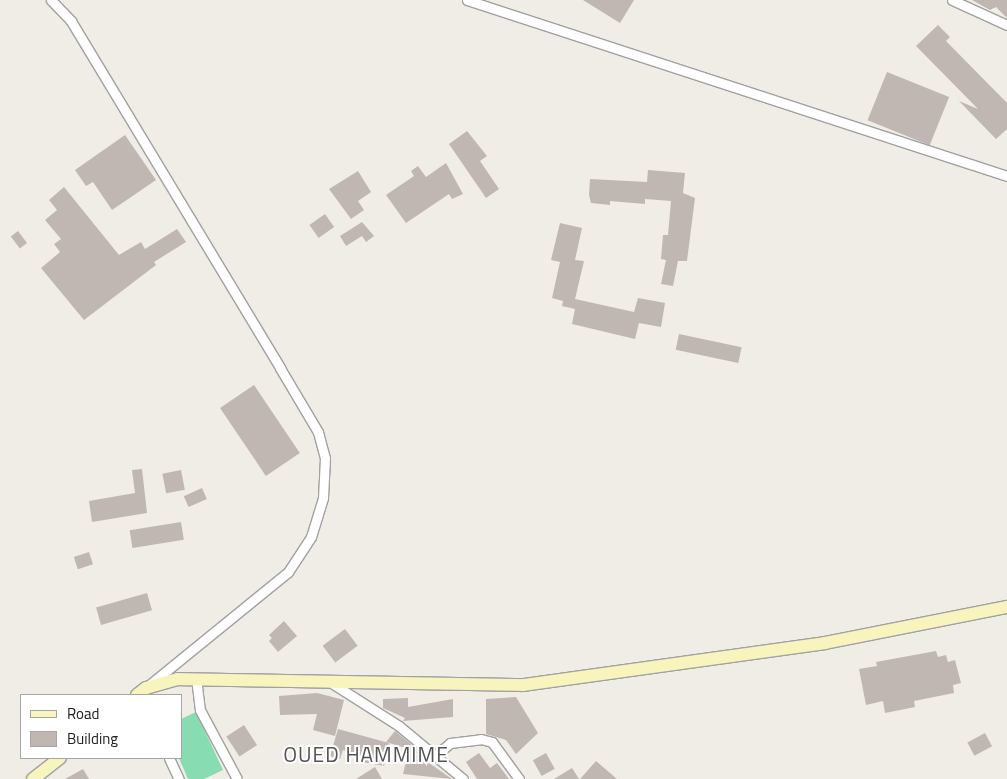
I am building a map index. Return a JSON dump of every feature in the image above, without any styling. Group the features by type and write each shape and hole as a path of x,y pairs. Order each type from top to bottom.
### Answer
{"main road":[{"path":"142,692 178,678 523,685 825,643 1007,607"},
{"path":"33,779 59,759"}],"street":[{"path":"51,0 71,21 280,368 318,432 325,458 323,498 311,537 288,572 142,692"},
{"path":"467,0 1007,176"},
{"path":"952,0 1007,25"},
{"path":"196,678 200,710 237,779"},
{"path":"326,680 437,754 463,779"},
{"path":"437,754 450,744 481,739 492,742 519,779"},
{"path":"169,759 179,779"}],"green space":[{"path":"196,712 223,770 204,779 188,779 179,759 182,759 182,719"}],"building":[{"path":"583,0 634,0 620,23"},
{"path":"972,0 1007,0 1007,18 996,7 990,10"},
{"path":"938,25 950,37 946,41 1007,103 1007,129 996,139 959,101 978,109 916,46"},
{"path":"887,72 949,97 930,145 868,120"},
{"path":"467,131 487,156 480,161 499,189 486,198 449,144"},
{"path":"125,135 156,180 112,210 93,182 86,186 75,170"},
{"path":"446,163 463,194 452,199 449,194 406,223 386,195 414,176 411,171 418,166 426,177"},
{"path":"648,170 685,173 683,193 695,198 687,261 678,261 673,286 661,284 666,260 661,259 663,235 668,235 671,201 645,199 645,204 610,201 610,205 591,203 589,195 590,179 647,182"},
{"path":"358,171 371,192 358,201 364,210 351,219 329,189"},
{"path":"64,187 119,255 141,242 145,249 177,229 186,242 154,262 156,265 84,320 41,268 60,252 54,244 61,239 45,220 57,210 49,200"},
{"path":"325,214 334,227 319,238 309,225"},
{"path":"362,222 374,236 366,242 362,236 346,246 340,236"},
{"path":"560,223 582,228 575,260 584,261 575,299 634,312 638,298 665,303 661,327 639,323 635,339 572,324 575,309 562,306 563,301 552,298 560,262 551,260"},
{"path":"18,231 27,243 20,248 11,236"},
{"path":"679,334 742,347 738,363 676,350"},
{"path":"254,385 300,453 266,476 220,408"},
{"path":"142,469 147,513 92,522 89,501 135,493 132,470"},
{"path":"181,470 185,490 166,493 162,474"},
{"path":"202,488 207,499 189,507 184,496"},
{"path":"181,522 184,540 132,548 130,530"},
{"path":"89,552 93,564 78,569 74,557"},
{"path":"147,593 152,610 101,625 96,608"},
{"path":"284,621 297,636 278,652 269,641 272,638 269,635"},
{"path":"345,629 358,646 335,663 323,646"},
{"path":"936,651 938,657 946,655 948,662 955,660 961,683 953,685 954,693 914,701 915,707 885,713 883,701 866,705 859,669 877,666 876,662"},
{"path":"317,693 344,700 335,736 313,730 317,714 280,715 279,696"},
{"path":"516,697 538,733 516,754 506,740 486,734 486,699"},
{"path":"408,698 408,707 453,699 453,717 403,721 405,718 383,708 383,699"},
{"path":"244,725 257,745 239,757 226,736"},
{"path":"338,729 389,743 384,766 362,762 363,756 343,750 340,759 330,756"},
{"path":"395,731 423,754 422,758 452,779 403,774 409,749 386,742"},
{"path":"985,733 992,746 974,756 967,742"},
{"path":"479,753 490,768 497,763 509,779 477,779 466,762"},
{"path":"546,753 555,769 542,776 533,760"},
{"path":"596,761 617,779 580,779"},
{"path":"375,767 382,779 356,779"},
{"path":"572,768 579,779 554,779"},
{"path":"83,769 89,779 65,779"}],"district":[{"name":"OUED HAMMIME","path":"366,754"}]}
